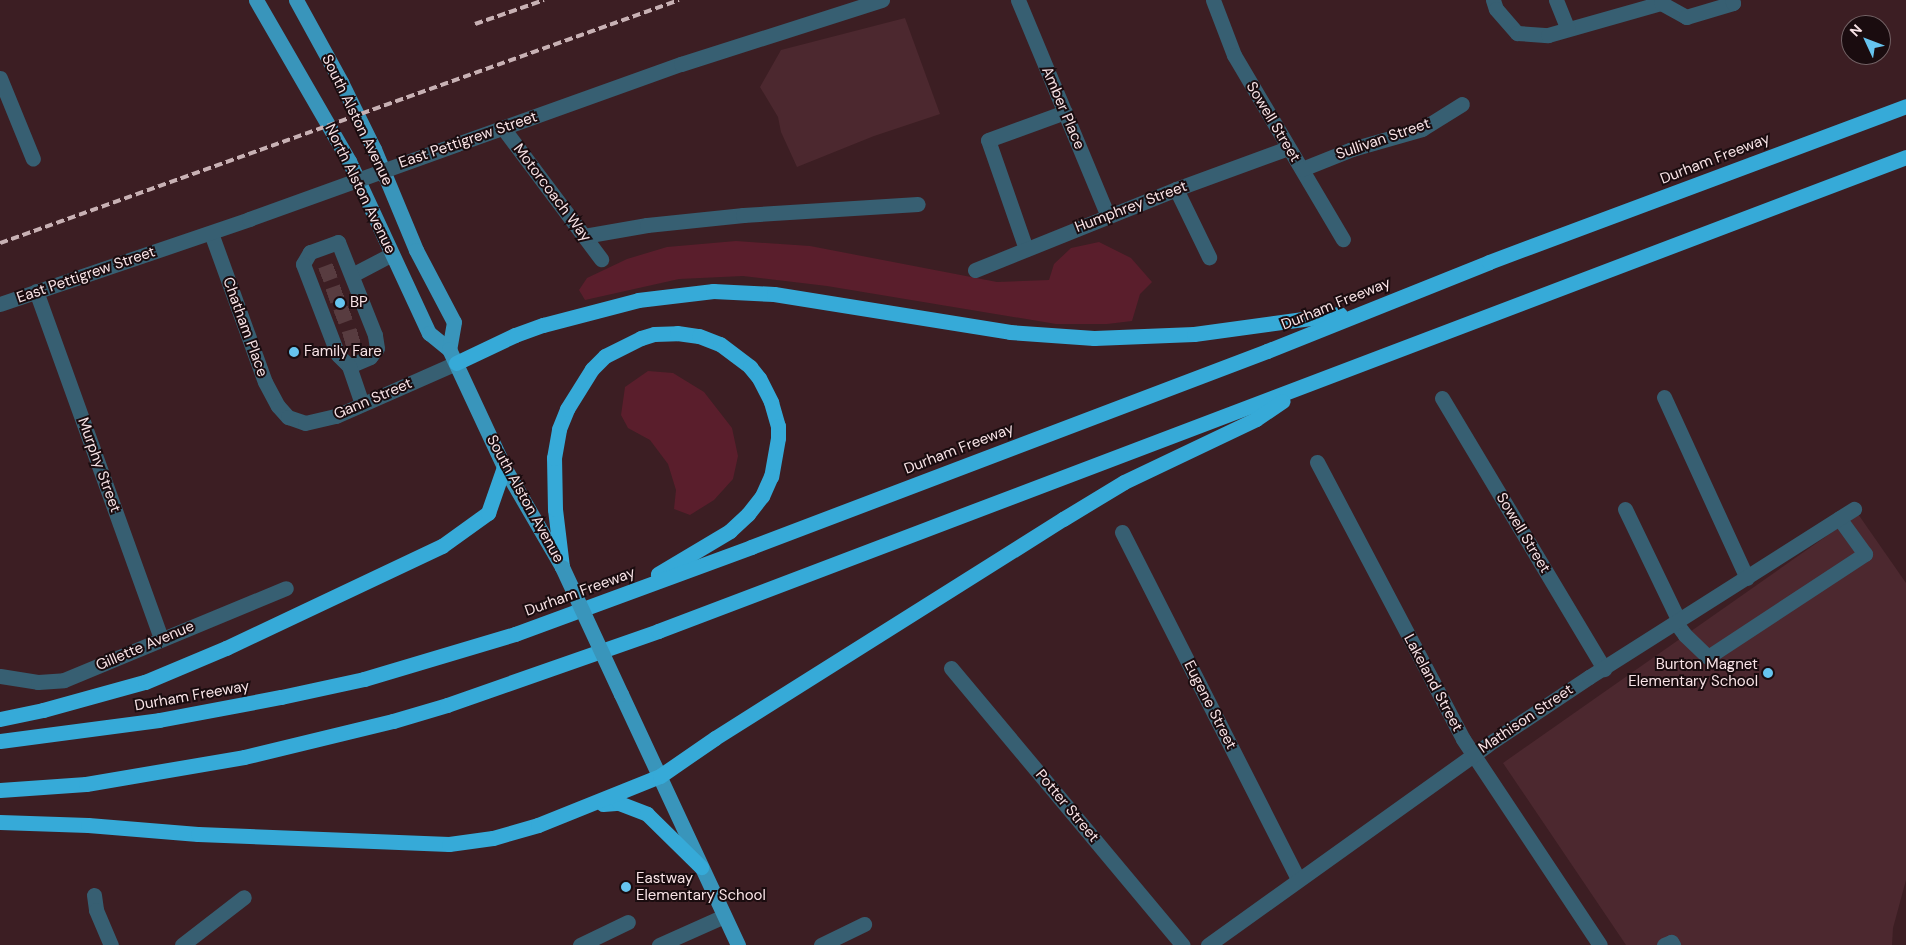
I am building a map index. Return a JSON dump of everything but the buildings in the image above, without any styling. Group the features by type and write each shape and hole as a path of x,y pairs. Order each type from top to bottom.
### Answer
{"highway":[{"name":"Durham Freeway","path":"0,741 159,720 364,678 515,634 1267,351 1364,311 1906,106"},
{"path":"0,790 86,784 244,757 393,721 448,705 668,628 1906,157"},
{"path":"456,363 515,335 543,326 638,300 713,291 774,294 1010,332 1094,338 1194,334 1364,311"},
{"path":"562,567 555,509 554,458 559,429 567,408 579,387 592,369 605,356 641,338 654,334 677,332 699,336 720,344 750,367 759,378 771,402 776,415 778,438 771,476 762,496 748,514 730,531 628,593"},
{"path":"0,822 208,834 449,844 514,833 589,806 660,776 715,738 1063,518 1124,482 1256,419 1308,385"},
{"path":"0,720 145,682 226,648 442,546 488,513 504,467"},
{"path":"589,806 619,802 638,809 659,825 701,867"}],"main road":[{"name":"North Alston Avenue","path":"256,0 349,161 429,333 449,349"},
{"name":"South Alston Avenue","path":"296,0 342,82 370,141 416,250 454,322 449,349 504,467 562,567 738,945"}],"street":[{"name":"East Pettigrew Street","path":"0,304 211,233 681,64 882,0"},
{"name":"Amber Place","path":"1018,0 1108,216"},
{"name":"Sowell Street","path":"1213,0 1234,55 1343,239"},
{"path":"1493,0 1496,9 1517,33 1548,35 1661,3 1686,17 1735,1"},
{"path":"1556,0 1568,29"},
{"path":"1680,0 1686,17"},
{"path":"0,78 33,159"},
{"name":"Sullivan Street","path":"1302,170 1352,149 1422,129 1462,104"},
{"path":"1026,249 988,140 1065,112"},
{"name":"Motorcoach Way","path":"503,128 601,259"},
{"name":"Humphrey Street","path":"975,270 1176,189 1288,148"},
{"path":"1176,189 1209,257"},
{"path":"584,236 647,225 743,215 918,204"},
{"name":"Chatham Place","path":"211,233 265,382 272,396 288,417"},
{"path":"349,366 370,357 377,348 367,332 358,308 338,242 310,252 303,264 314,277 339,341 338,355 349,366 362,404"},
{"path":"348,277 392,254"},
{"name":"Murphy Street","path":"36,291 161,639"},
{"name":"Gann Street","path":"288,417 305,423 313,423 336,416 456,363"},
{"path":"1664,397 1747,578"},
{"name":"Sowell Street","path":"1442,398 1604,669"},
{"name":"Lakeland Street","path":"1317,462 1473,755 1600,945"},
{"name":"Mathison Street","path":"1208,945 1473,755 1854,508"},
{"path":"1625,510 1685,635 1708,657 1865,554 1839,518"},
{"name":"Eugene Street","path":"1122,532 1298,879"},
{"name":"Gillette Avenue","path":"0,676 38,682 64,680 286,588"},
{"name":"Potter Street","path":"951,668 1183,945"},
{"path":"94,895 96,910 111,945"},
{"path":"182,945 244,897"},
{"path":"668,943 724,916"},
{"path":"580,945 628,922"},
{"path":"821,945 864,924"},
{"path":"1664,945 1671,942 1673,945"}],"shaded area":[{"path":"905,18 940,114 874,136 797,167 781,132 778,117 760,87 781,50"},
{"path":"736,241 810,246 997,282 1049,280 1054,264 1071,248 1099,242 1131,258 1152,282 1140,294 1132,321 1107,324 1056,324 827,286 743,276 679,279 585,300 579,290 587,278 627,259 667,247"},
{"path":"648,371 673,373 704,392 732,428 738,456 733,479 714,500 690,515 674,509 676,490 668,464 650,440 628,428 621,415 625,387"},
{"name":"Burton Magnet Elementary School","path":"1858,514 1906,583 1906,880 1893,928 1892,945 1626,945 1503,763"}],"tunnel":[{"path":"321,275 337,269"},
{"path":"328,296 345,290"},
{"path":"336,317 352,311"},
{"path":"344,339 361,334"}],"railway":[{"path":"475,24 544,0"},
{"path":"0,243 679,0"}],"place":[{"name":"BP","path":"340,303"},
{"name":"Family Fare","path":"294,352"},
{"name":"Burton Magnet Elementary School","path":"1768,673"},
{"name":"Eastway Elementary School","path":"626,887"}]}
